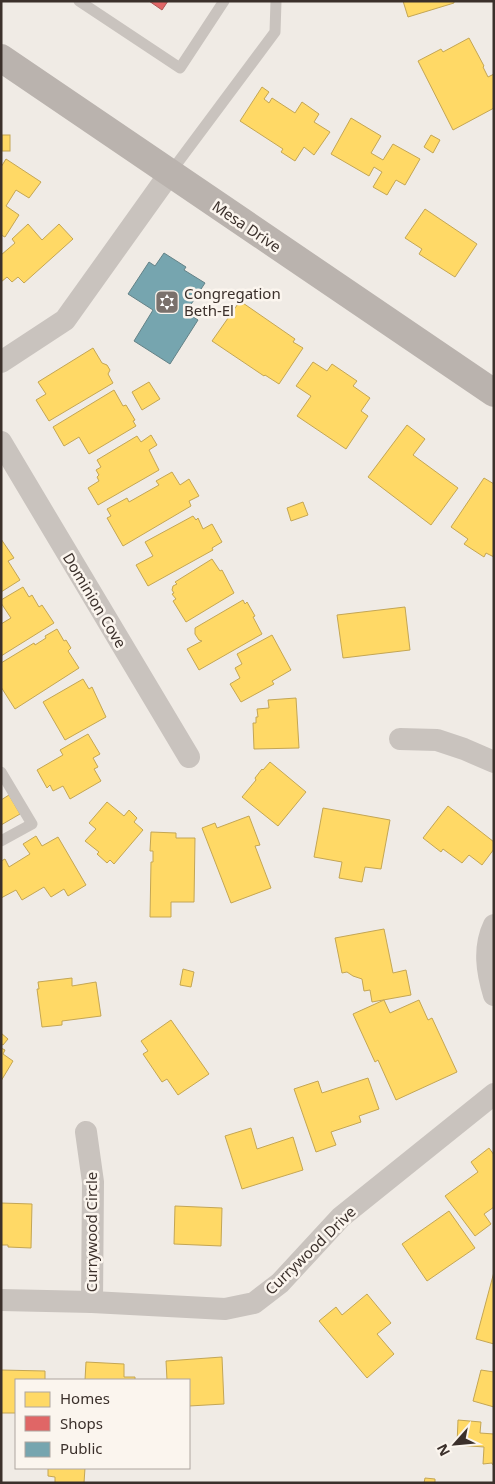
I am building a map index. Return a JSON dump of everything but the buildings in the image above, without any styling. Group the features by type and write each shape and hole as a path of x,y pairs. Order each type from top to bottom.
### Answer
{"street":[{"name":"Mesa Drive","path":"1,58 494,393"},
{"path":"1,362 65,320 170,173"},
{"name":"Dominion Cove","path":"1,442 189,757"},
{"path":"400,739 437,740 494,762"},
{"path":"494,925 489,936 486,960 494,995"},
{"name":"Currywood Drive","path":"1,1300 92,1302 225,1310 254,1303 280,1283 341,1217 494,1094"},
{"name":"Currywood Circle","path":"86,1132 94,1182 92,1302"}],"lane":[{"path":"79,1 180,68 224,1"},
{"path":"170,173 275,32 276,1"},
{"path":"1,772 32,824 1,841"}],"place":[{"name":"Congregation Beth-El","path":"167,302"}]}
